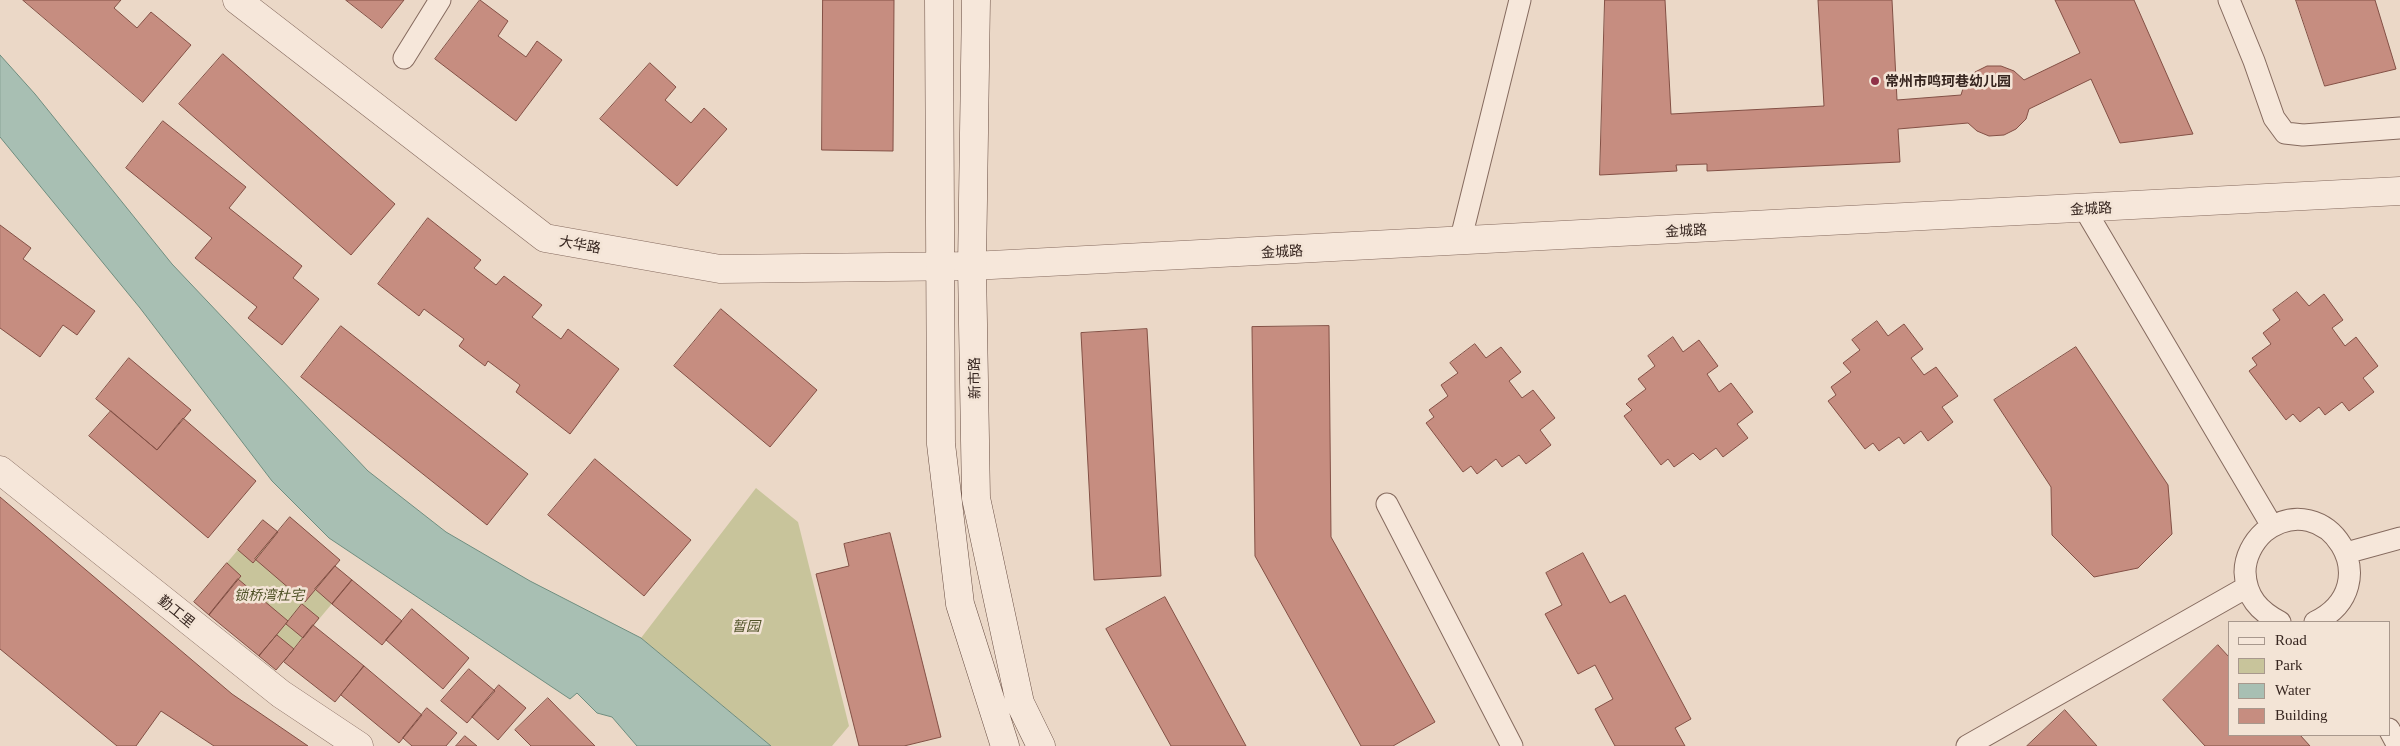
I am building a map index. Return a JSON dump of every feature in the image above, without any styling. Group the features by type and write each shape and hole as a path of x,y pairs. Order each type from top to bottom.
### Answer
{"street":[{"name":"大华路","path":"237,0 546,238 720,270 972,266"},
{"path":"939,0 941,444 960,604 1005,746"},
{"name":"新市路","path":"976,0 972,266 976,498 1020,704 1041,746"},
{"name":"金城路","path":"972,266 1460,242 2400,191"},
{"name":"勤工里","path":"0,470 281,694 359,746"}],"lane":[{"path":"404,58 440,0"},
{"path":"1460,242 1520,0"},
{"path":"2229,0 2254,61 2274,118 2285,132 2303,135 2400,128"},
{"path":"2084,208 2272,526"},
{"path":"1387,504 1512,746"},
{"path":"2278,621 2266,614 2254,603 2247,587 2245,570 2249,552 2258,537 2272,526 2288,520 2306,520 2323,526 2337,537 2346,553 2350,570 2348,588 2340,604 2325,620"},
{"path":"2346,553 2400,538"},
{"path":"1967,746 2247,587"},
{"path":"2390,731 2398,746"}],"green space":[{"name":"暂园","path":"756,488 798,522 849,726 832,746 771,746 641,638"},
{"name":"锁桥湾杜宅","path":"290,517 340,560 335,566 352,580 276,670 194,602 263,520 278,532"}],"water":[{"path":"0,55 35,94 172,264 368,471 446,532 530,581 641,638 771,746 637,746 612,717 597,713 577,693 570,699 329,538 272,481 140,308 0,137"}],"building":[{"path":"23,0 121,0 114,8 137,28 151,12 191,45 143,102"},
{"path":"346,0 404,0 382,28"},
{"path":"480,0 508,21 498,36 526,57 537,41 562,60 516,121 435,59"},
{"path":"823,0 894,0 893,151 822,150"},
{"path":"1605,0 1665,0 1671,114 1824,106 1818,0 1892,0 1897,100 1961,95 1965,82 1975,72 1987,66 2001,66 2014,71 2024,80 2080,53 2055,0 2134,0 2193,134 2120,143 2091,79 2029,109 2026,119 2016,129 2004,135 1989,136 1977,131 1968,123 1898,129 1900,162 1707,171 1707,164 1676,165 1677,171 1600,175"},
{"path":"2296,0 2375,0 2396,69 2325,86"},
{"path":"223,54 395,204 351,255 179,104"},
{"path":"650,63 676,87 665,100 691,123 704,108 727,129 677,186 600,119"},
{"path":"163,121 246,187 229,208 302,266 293,278 319,299 282,345 248,318 257,307 195,258 212,238 126,168"},
{"path":"428,218 481,260 474,268 496,285 504,276 542,305 532,317 561,339 568,329 619,369 570,434 516,392 520,385 488,361 485,366 459,346 464,339 424,309 419,316 378,284"},
{"path":"0,225 31,248 23,259 95,311 77,335 63,325 40,357 0,328"},
{"path":"2297,292 2309,306 2324,294 2343,320 2332,328 2345,346 2356,337 2378,366 2363,378 2374,392 2349,411 2342,402 2325,415 2319,407 2300,422 2293,414 2286,420 2249,371 2257,365 2252,358 2271,344 2263,333 2280,320 2273,310"},
{"path":"721,309 817,390 770,447 674,366"},
{"path":"1877,321 1888,336 1904,324 1923,349 1911,358 1924,375 1936,367 1958,396 1942,407 1953,422 1928,441 1921,431 1904,444 1899,437 1879,451 1873,443 1865,449 1828,401 1836,395 1831,387 1851,372 1843,363 1860,350 1852,340"},
{"path":"341,326 528,474 487,525 301,377"},
{"path":"1329,326 1331,537 1435,722 1393,746 1361,746 1255,556 1252,327"},
{"path":"1147,329 1161,576 1094,580 1081,333"},
{"path":"1673,337 1683,352 1699,340 1718,366 1707,374 1719,392 1731,383 1753,412 1737,424 1748,438 1723,457 1716,448 1700,460 1693,453 1674,467 1668,459 1661,465 1624,416 1632,410 1626,404 1646,389 1638,379 1655,366 1648,356"},
{"path":"1475,344 1486,358 1501,347 1521,372 1509,381 1522,398 1533,390 1555,418 1540,430 1551,445 1526,464 1519,455 1502,467 1496,459 1477,474 1471,466 1463,472 1426,423 1434,417 1429,410 1448,396 1441,385 1458,373 1450,363"},
{"path":"2076,347 2168,485 2172,534 2138,568 2094,577 2052,535 2051,487 1994,400"},
{"path":"129,358 191,410 157,450 96,399"},
{"path":"111,411 157,450 183,418 256,481 208,538 89,436"},
{"path":"595,459 691,540 644,596 548,515"},
{"path":"0,497 232,694 308,746 214,746 161,711 136,746 117,746 0,649"},
{"path":"290,517 340,560 305,602 255,559"},
{"path":"263,520 278,532 253,563 238,550"},
{"path":"890,533 941,737 904,746 859,746 816,574 849,566 844,544"},
{"path":"1583,553 1610,603 1625,595 1691,719 1675,728 1685,746 1615,746 1595,709 1613,699 1595,665 1578,674 1545,614 1562,605 1546,573"},
{"path":"227,563 241,576 209,615 194,602"},
{"path":"335,566 352,580 332,604 315,589"},
{"path":"238,579 288,621 259,656 209,615"},
{"path":"352,580 402,621 382,645 332,604"},
{"path":"1165,597 1246,746 1171,746 1106,629"},
{"path":"302,604 319,618 303,638 286,624"},
{"path":"412,609 469,658 443,689 386,640"},
{"path":"313,625 364,666 335,702 284,662"},
{"path":"277,635 294,649 276,670 259,656"},
{"path":"2218,645 2228,656 2228,736 2301,736 2310,746 2205,746 2163,700"},
{"path":"364,666 422,715 399,743 341,695"},
{"path":"469,669 495,691 467,723 441,701"},
{"path":"499,685 526,708 498,740 472,717"},
{"path":"548,698 595,746 531,746 515,730"},
{"path":"427,708 457,733 446,746 412,746 403,738"},
{"path":"2065,710 2097,746 2027,746"},
{"path":"465,736 477,746 456,746"}],"place":[{"name":"常州市鸣珂巷幼儿园","path":"1875,81"}]}
